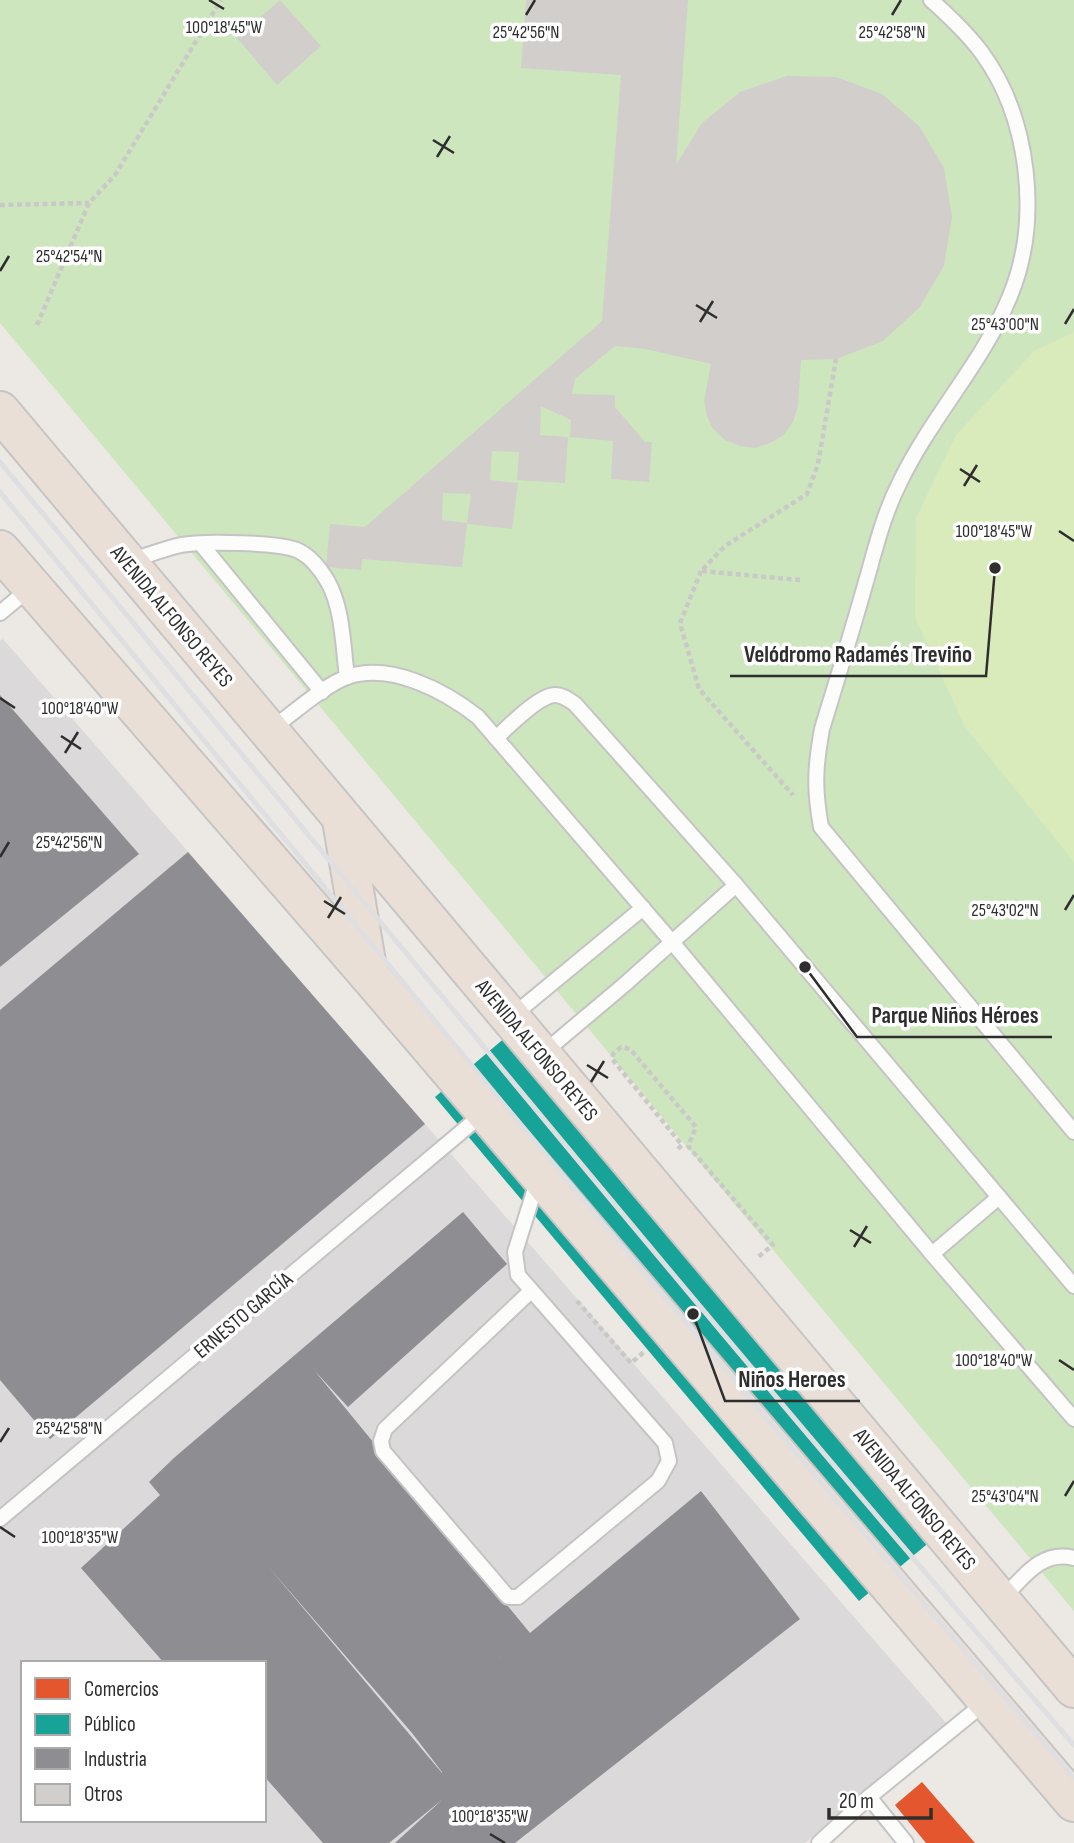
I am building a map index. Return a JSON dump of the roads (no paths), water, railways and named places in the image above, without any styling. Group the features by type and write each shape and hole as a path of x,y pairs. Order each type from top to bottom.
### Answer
{"highway":[{"name":"AVENIDA ALFONSO REYES","path":"0,411 1074,1688"},
{"path":"0,550 486,1111 1074,1802"},
{"path":"342,818 368,974"}],"lane":[{"path":"931,0 983,54 1010,105 1025,157 1027,206 1023,250 1011,295 985,344 920,443 883,520 822,729 816,763 815,793 821,827 1074,1132"},
{"path":"201,544 322,692"},
{"path":"126,561 182,545 201,544 261,544 288,547 300,552 314,563 336,601 347,677"},
{"path":"0,613 31,587"},
{"path":"269,731 347,677 370,674 395,676 427,684 456,699 478,717 672,942 932,1254 1074,1419"},
{"path":"496,738 550,695 566,698 575,704 736,885 1074,1286"},
{"path":"541,1055 736,885"},
{"path":"510,1018 643,908"},
{"name":"ERNESTO GARCÍA","path":"0,1519 486,1111"},
{"path":"531,1290 385,1429 381,1441 383,1451 508,1597 518,1597 658,1481 669,1461 665,1443 518,1275 515,1252 539,1174"},
{"path":"932,1254 999,1196"},
{"path":"1001,1601 1036,1564 1051,1558 1074,1558"},
{"path":"819,1843 869,1797 988,1700"},
{"path":"869,1797 906,1843"}],"railway":[{"path":"0,462 667,1267 1074,1745"},
{"path":"0,492 667,1300 1074,1778"}],"place":[{"name":"Velódromo Radamés Treviño","path":"995,568"},
{"name":"Parque Niños Héroes","path":"805,967"},
{"name":"Niños Heroes","path":"693,1314"}]}
